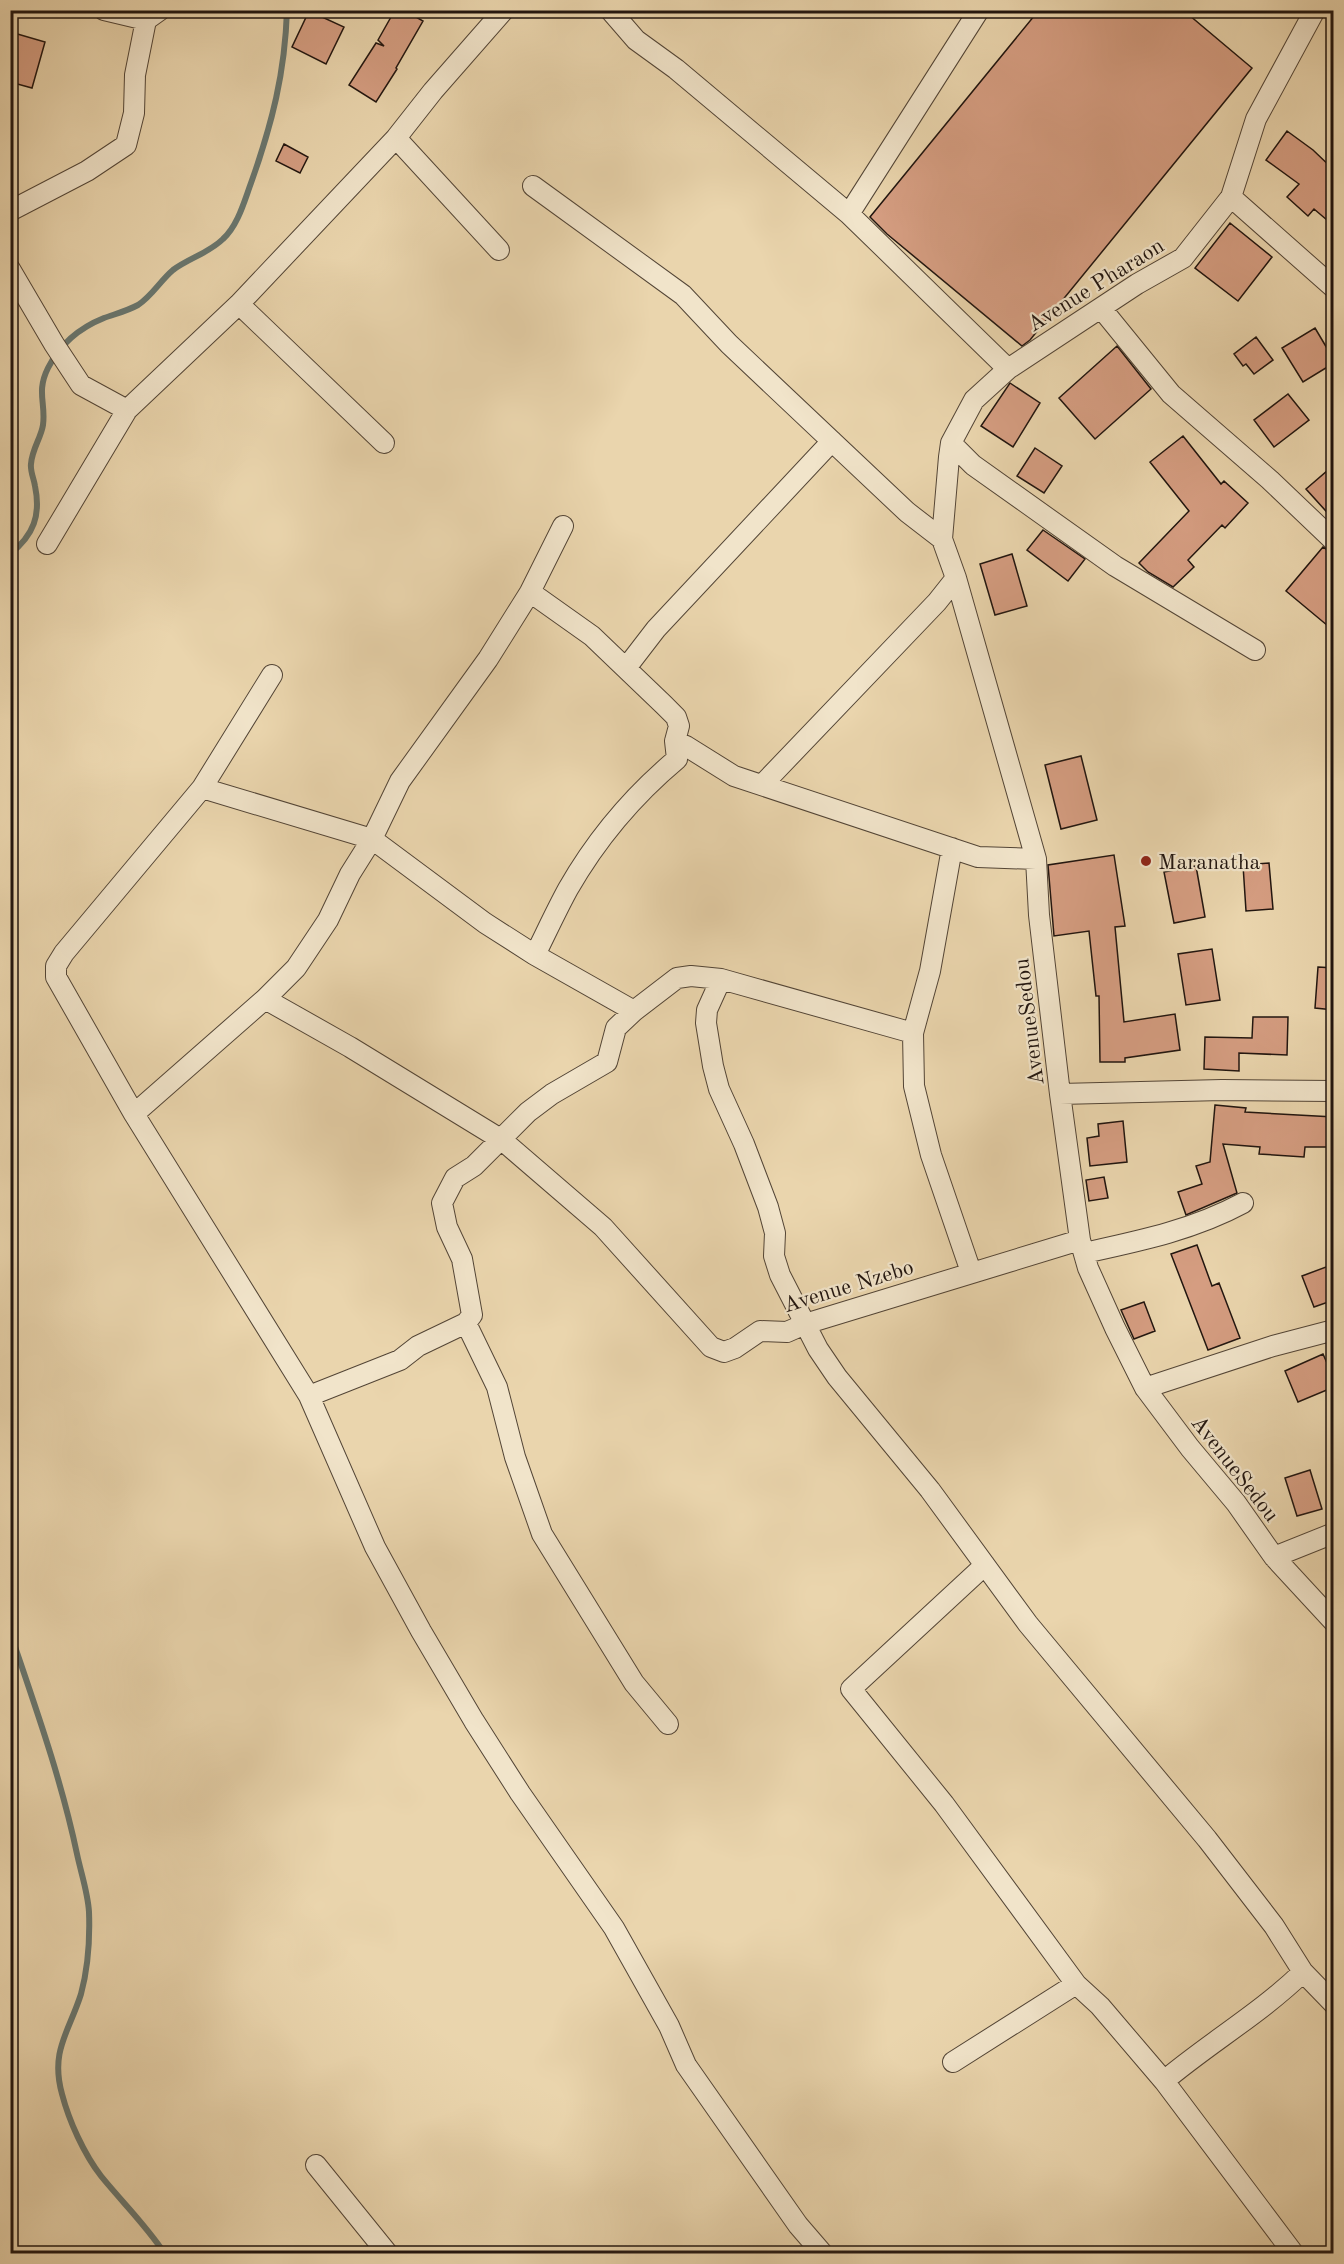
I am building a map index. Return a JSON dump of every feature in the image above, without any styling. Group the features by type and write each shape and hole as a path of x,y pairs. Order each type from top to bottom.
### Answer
{"street":[{"path":"10,212 87,171 126,145 134,113 135,75 153,15 104,10"},
{"path":"47,544 127,410 239,304 396,138 433,91 504,10"},
{"path":"610,10 636,39 676,69 849,214 1008,369"},
{"path":"849,214 980,10"},
{"name":"Avenue Pharaon","path":"1008,369 1183,258 1231,197 1256,119 1315,10"},
{"path":"396,138 499,250"},
{"path":"533,186 683,295 729,344 907,512 942,539"},
{"path":"1231,197 1334,288"},
{"path":"10,269 81,385 127,410"},
{"path":"239,304 384,443"},
{"path":"1101,308 1171,394 1270,480 1334,541"},
{"name":"AvenueSedou","path":"1008,369 974,400 951,443 942,539 956,578 1036,859 1041,926 1060,1094 1082,1246 1088,1268 1110,1318 1145,1388 1190,1448 1236,1503 1274,1557 1334,1622"},
{"path":"626,668 656,629 832,441"},
{"path":"951,443 973,465 1115,566 1255,650"},
{"path":"134,1114 296,969 328,920 350,874 372,839 400,781 488,659 530,592 563,526"},
{"path":"762,785 937,602 956,578"},
{"path":"530,592 592,636 676,717 679,726 675,741 677,759 651,780 611,826 569,888 535,955"},
{"path":"272,675 202,788 64,954 56,966 56,977 134,1114 309,1396 375,1547 474,1720 520,1793 614,1928 669,2026 686,2066 798,2225 823,2253"},
{"path":"675,741 734,776 952,848 978,856 1036,859"},
{"path":"202,788 372,839 485,923 535,955 634,1011"},
{"path":"952,848 930,971 913,1033 915,1086 931,1155 970,1272"},
{"path":"309,1396 400,1360 417,1346 466,1323 472,1315 466,1274 462,1259 447,1227 442,1203 455,1178 474,1166 528,1112 552,1094 607,1062 616,1028 676,978 691,976 721,980 913,1033"},
{"path":"721,980 707,1010 706,1023 719,1089 744,1143 768,1207 775,1233 774,1256 780,1275 818,1349 837,1377 930,1490 1029,1624 1207,1839 1274,1926 1303,1972 1334,2004"},
{"path":"265,999 350,1047 502,1140"},
{"path":"1060,1094 1222,1090 1334,1091"},
{"name":"Avenue Nzebo","path":"502,1140 603,1227 711,1347 724,1352 735,1348 760,1331 787,1332 805,1324 970,1272 1082,1246 1179,1231 1243,1203"},
{"path":"466,1323 498,1387 515,1456 542,1534 634,1683 668,1724"},
{"path":"1145,1388 1273,1346 1334,1330"},
{"path":"1274,1557 1334,1533"},
{"path":"985,1565 851,1689 944,1804 1076,1984 1100,2006 1164,2081 1294,2253"},
{"path":"1164,2081 1286,1989 1303,1972"},
{"path":"953,2062 1076,1984"},
{"path":"316,2165 388,2253"}],"building":[{"path":"395,10 404,10 423,21 376,102 349,85 376,43 384,46 378,40"},
{"path":"1039,10 1183,10 1252,68 1030,340 1022,346 887,234 870,217"},
{"path":"309,11 344,27 326,64 292,47"},
{"path":"14,33 45,42 32,88 10,82 10,44"},
{"path":"1287,131 1313,150 1334,170 1334,226 1314,209 1308,216 1287,197 1299,184 1266,160"},
{"path":"284,144 308,157 300,173 276,161"},
{"path":"1230,223 1272,257 1238,301 1195,268"},
{"path":"1315,328 1334,363 1303,382 1282,348"},
{"path":"1256,337 1273,360 1254,374 1246,364 1243,366 1234,354"},
{"path":"1117,346 1151,389 1095,439 1059,398"},
{"path":"1010,383 1040,403 1013,447 981,426"},
{"path":"1288,394 1309,420 1274,447 1254,420"},
{"path":"1183,436 1221,484 1224,481 1248,503 1225,528 1222,525 1188,560 1194,567 1173,587 1148,572 1139,563 1189,511 1150,462"},
{"path":"1035,448 1062,466 1044,493 1017,476"},
{"path":"1334,465 1334,520 1306,489"},
{"path":"1043,530 1085,559 1068,581 1027,550"},
{"path":"1323,547 1334,554 1334,631 1286,591"},
{"path":"1012,554 1027,606 995,615 980,564"},
{"path":"1081,756 1097,820 1061,829 1045,765"},
{"path":"1114,855 1125,926 1115,927 1124,1022 1175,1014 1180,1050 1125,1058 1125,1062 1100,1062 1099,996 1096,996 1089,931 1054,936 1048,865"},
{"path":"1269,863 1273,909 1246,911 1243,865"},
{"path":"1196,866 1205,917 1174,923 1164,872"},
{"path":"1212,949 1220,1000 1186,1005 1178,954"},
{"path":"1318,967 1334,968 1334,1010 1315,1008"},
{"path":"1253,1017 1288,1017 1287,1055 1239,1053 1239,1071 1204,1069 1205,1037 1252,1038"},
{"path":"1215,1105 1246,1108 1245,1112 1334,1117 1334,1147 1305,1147 1304,1157 1259,1154 1260,1147 1223,1144 1237,1193 1186,1215 1178,1192 1202,1184 1196,1166 1210,1162"},
{"path":"1123,1121 1127,1162 1090,1166 1087,1138 1099,1136 1098,1124"},
{"path":"1104,1177 1108,1198 1089,1201 1086,1180"},
{"path":"1197,1245 1212,1286 1219,1283 1240,1338 1208,1350 1171,1254"},
{"path":"1334,1264 1334,1300 1314,1307 1302,1276"},
{"path":"1144,1302 1155,1331 1134,1339 1121,1310"},
{"path":"1323,1354 1334,1379 1334,1387 1298,1402 1285,1371"},
{"path":"1310,1470 1322,1509 1297,1516 1285,1478"}],"waterway":[{"path":"10,554 30,532 36,515 37,496 31,464 43,425 42,391 44,376 48,368 58,351 78,332 95,322 138,305 173,270 217,244 233,227 246,198 271,119 280,77 287,10"},
{"path":"10,1632 55,1770 71,1826 88,1905 87,1964 81,1994 62,2042 58,2066 62,2094 78,2137 89,2158 165,2254"}],"place":[{"name":"Maranatha","path":"1146,861"}]}
